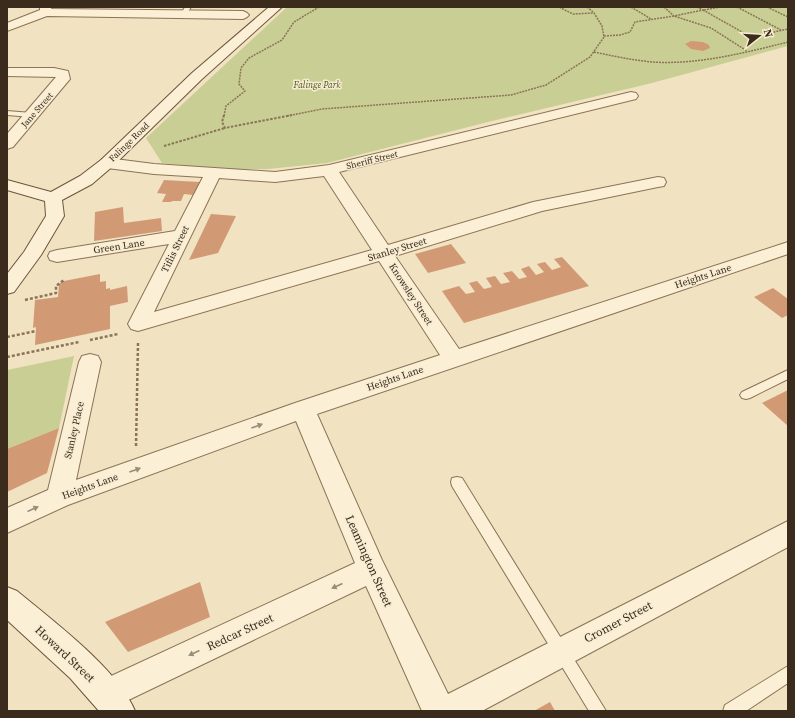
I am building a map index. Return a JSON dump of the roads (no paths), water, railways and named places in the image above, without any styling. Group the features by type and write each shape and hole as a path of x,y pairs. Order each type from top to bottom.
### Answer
{"street":[{"name":"Falinge Road","path":"53,198 86,180 108,163 197,76 276,7"},
{"path":"7,27 35,17 45,9 186,11 243,15"},
{"name":"Jane Street","path":"7,72 54,72 63,74 63,79 7,144"},
{"name":"Sheriff Street","path":"108,163 213,174 275,177 329,170 630,96"},
{"name":"Knowsley Street","path":"329,170 454,359"},
{"name":"Tiflis Street","path":"138,324 213,174"},
{"name":"Stanley Street","path":"138,324 384,253 539,206 658,182"},
{"path":"7,185 53,198 55,216 32,255 13,294"},
{"name":"Green Lane","path":"58,256 181,236"},
{"name":"Heights Lane","path":"7,521 59,497 303,409 788,248"},
{"name":"Stanley Place","path":"59,497 90,362"},
{"name":"Leamington Street","path":"303,409 372,569 439,711"},
{"name":"Cromer Street","path":"450,711 788,533"},
{"name":"Redcar Street","path":"113,702 372,569"},
{"name":"Howard Street","path":"7,602 70,657 113,702"}],"lane":[{"path":"7,113 32,115"},
{"path":"746,395 788,374"},
{"path":"457,482 598,711"},
{"path":"730,711 788,674"}],"park label":[{"name":"Falinge Park","path":"317,85"}]}
